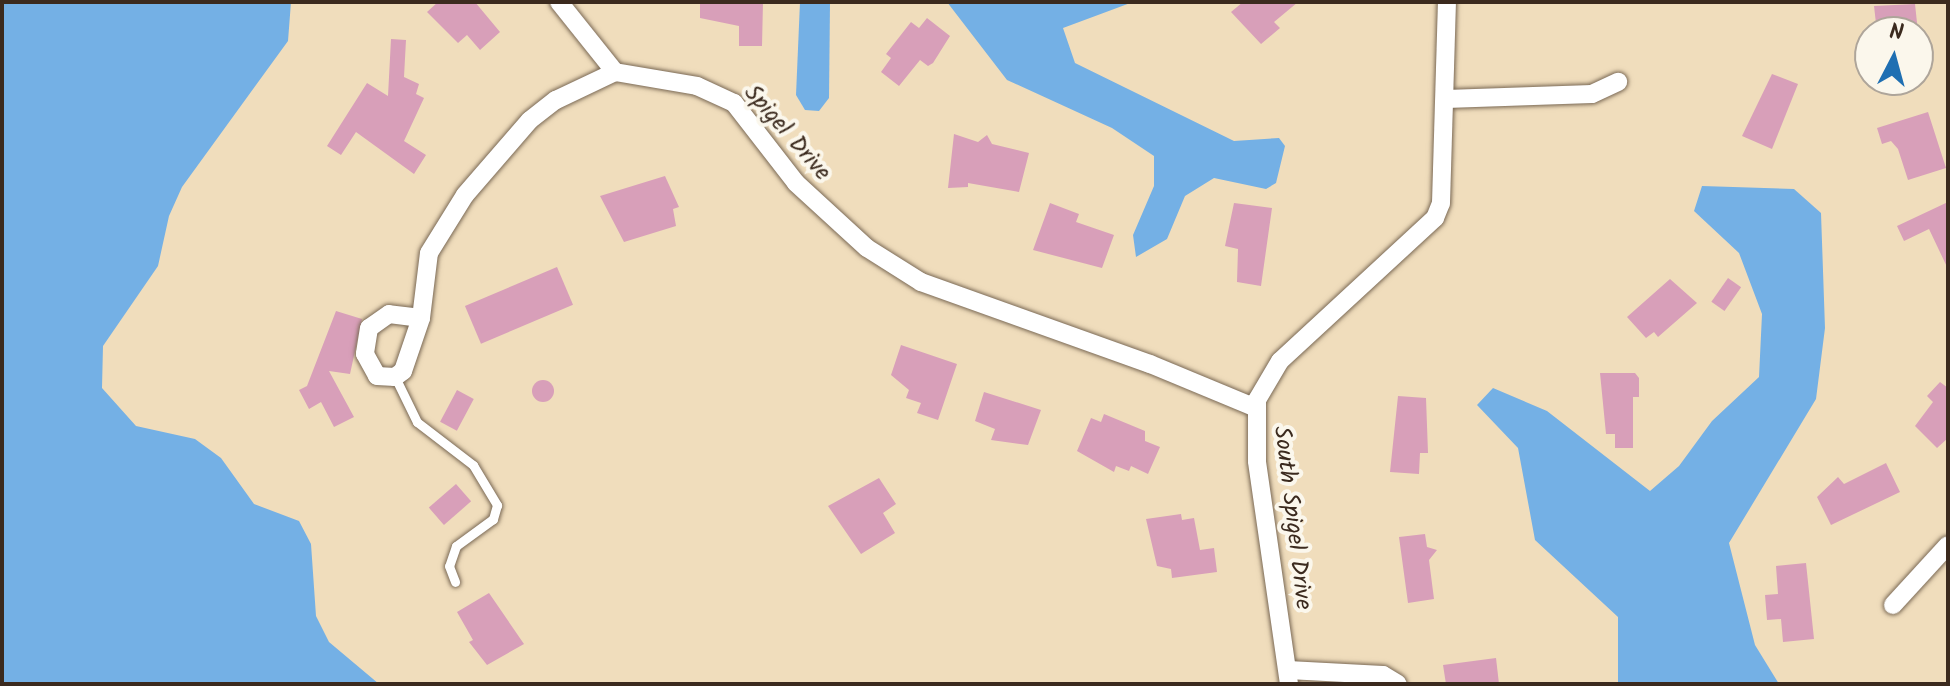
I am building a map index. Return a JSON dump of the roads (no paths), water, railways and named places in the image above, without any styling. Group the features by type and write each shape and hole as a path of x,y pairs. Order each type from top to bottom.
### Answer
{"street":[{"path":"421,318 389,314 369,328 365,354 377,376 395,377 415,345 421,318 429,253 473,185 530,120 566,95 615,72 559,2"},
{"name":"South Spigel Drive","path":"1288,677 1257,461 1256,408 1280,361 1435,218 1441,203 1447,2"},
{"name":"Spigel Drive","path":"615,72 697,86 734,103 796,183 867,248 921,282 1150,364 1256,408"},
{"path":"1446,99 1592,94 1618,82"},
{"path":"1893,605 1948,545"},
{"path":"1288,677 1383,675 1398,684"}],"lane":[{"path":"395,377 417,422 473,465 497,505 493,519 456,546 449,566 455,582"}],"water":[{"path":"2,2 291,2 288,41 182,187 169,216 158,266 103,346 102,388 136,426 195,439 221,458 254,504 299,521 311,544 316,616 329,642 379,684 2,684"},
{"path":"800,2 830,2 829,98 819,111 805,110 796,95"},
{"path":"947,2 1133,2 1063,28 1075,63 1234,141 1279,138 1285,146 1276,183 1266,189 1214,178 1185,196 1167,239 1136,257 1133,235 1154,186 1154,156 1112,128 1007,80"},
{"path":"1702,186 1794,189 1821,213 1825,328 1816,399 1729,543 1755,645 1779,684 1618,684 1618,617 1535,540 1518,448 1477,405 1493,388 1547,411 1650,491 1679,466 1712,421 1759,377 1762,314 1739,253 1694,211"}]}
